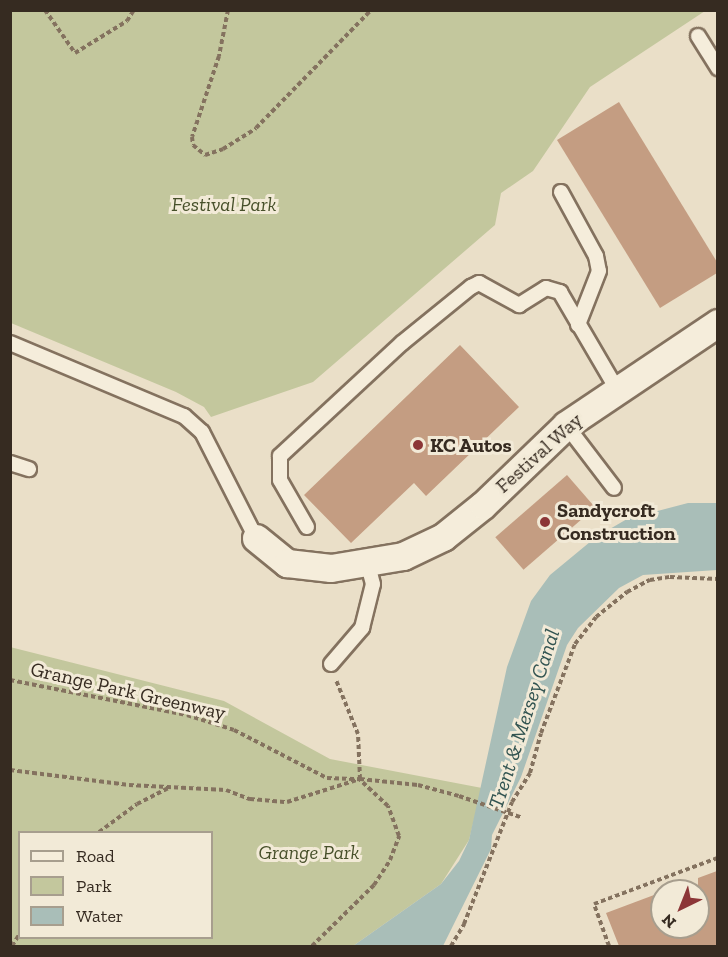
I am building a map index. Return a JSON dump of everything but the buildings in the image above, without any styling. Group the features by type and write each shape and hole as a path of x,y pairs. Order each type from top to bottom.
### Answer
{"street":[{"name":"Festival Way","path":"256,538 287,563 331,568 368,565 403,556 443,537 483,505 566,425 616,388 717,323"}],"lane":[{"path":"698,36 717,68"},
{"path":"561,192 596,256 599,271 578,325"},
{"path":"307,527 280,480 280,456 455,298 479,283 519,305 546,288 553,288 560,292 616,388"},
{"path":"10,343 184,416 202,432 256,538"},
{"path":"566,425 614,488"},
{"path":"10,463 29,469"},
{"path":"332,664 362,628 373,584 368,565"}],"path":[{"path":"45,10 75,53 127,21 134,10"},
{"path":"228,10 219,56 192,137 193,145 205,155 223,149 256,128 371,10"},
{"path":"451,946 473,903 504,819 530,774 541,733 575,644 596,617 627,592 650,580 670,577 717,579"},
{"path":"312,946 374,885 390,860 399,836 388,806 360,779 358,734 332,664"},
{"name":"Grange Park Greenway","path":"10,680 187,715 234,730 327,778 418,785 520,817"},
{"path":"10,770 37,776 226,790 250,799 287,802 360,779"},
{"path":"100,831 136,804 171,787"},
{"path":"609,946 594,904 717,858"}],"green space":[{"name":"Festival Park","path":"10,11 705,11 590,87 533,171 501,193 495,225 313,382 211,417 204,407 176,392 11,323"},
{"name":"Grange Park","path":"10,647 224,701 330,759 482,788 469,840 441,884 353,946 11,946"}],"water":[{"name":"Trent & Mersey Canal","path":"688,503 717,503 717,570 643,575 619,588 578,628 567,645 521,777 492,835 491,849 443,946 353,946 441,884 459,861 469,840 507,667 531,601 550,575 596,537 627,519"}],"place":[{"name":"KC Autos","path":"418,445"},
{"name":"Sandycroft Construction","path":"545,522"}]}
